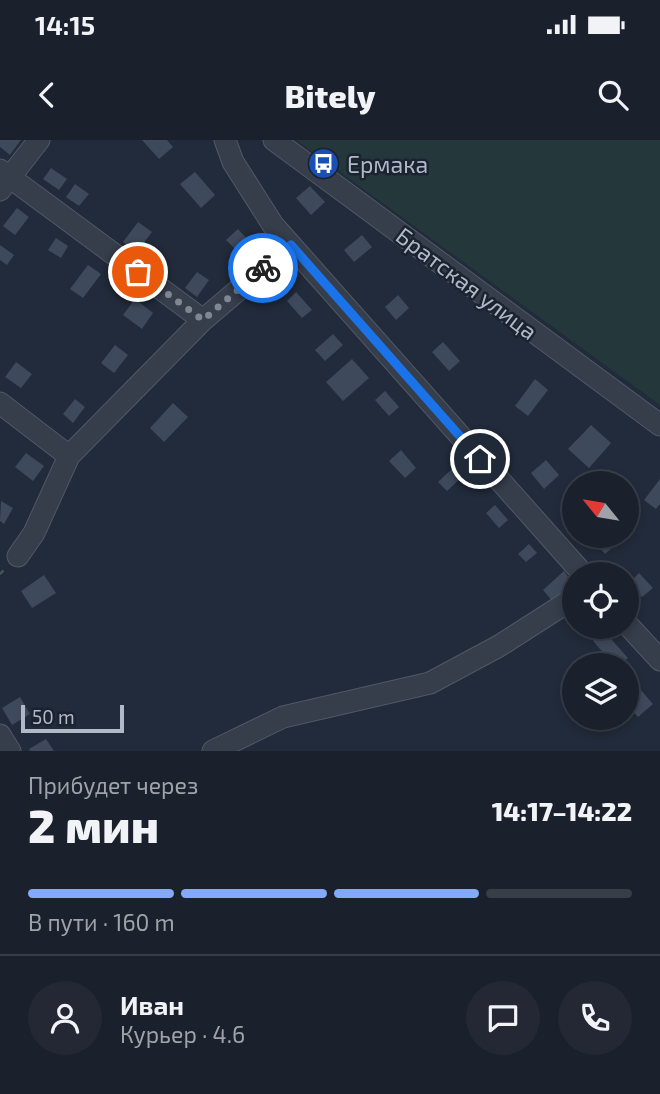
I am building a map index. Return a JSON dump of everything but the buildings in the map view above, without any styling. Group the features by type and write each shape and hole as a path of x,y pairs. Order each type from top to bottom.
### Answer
{"street":[{"path":"39,140 3,179 203,320"},
{"path":"225,140 240,172 273,225 572,562"},
{"name":"Братская улица","path":"274,140 660,425"},
{"path":"18,556 34,533 69,456 203,320 291,245"},
{"path":"0,403 69,456"},
{"path":"214,751 283,717 429,682 499,646 562,606"},
{"path":"639,637 660,660"},
{"path":"0,735 10,751"}],"green space":[{"path":"296,140 660,140 660,405"}],"way so far":[{"path":"138,272 203,320 263,268"}],"place":[{"name":"Ермака","path":"324,164"}],"route":[{"path":"263,268 291,245 480,459"}]}
